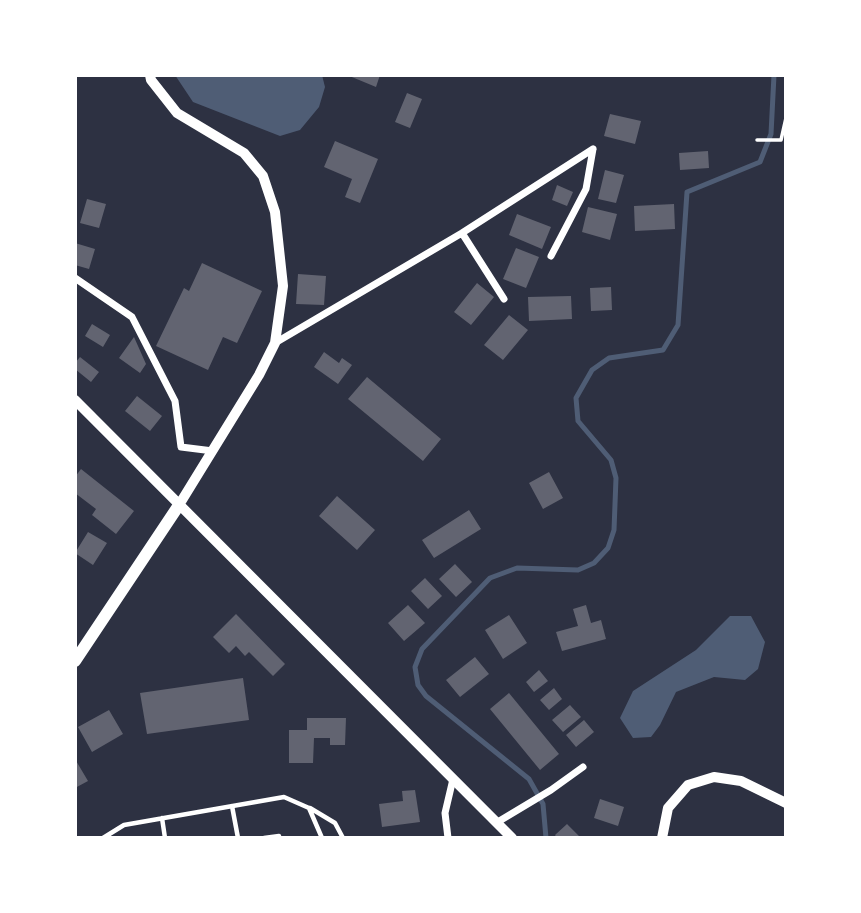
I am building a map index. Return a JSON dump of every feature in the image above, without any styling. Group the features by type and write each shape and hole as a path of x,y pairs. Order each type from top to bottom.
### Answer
{"main road":[{"path":"75,661 179,505"}],"street":[{"path":"150,75 177,113 244,153 263,176 275,212 283,286 275,343 259,376 179,505"},
{"path":"275,343 462,233 593,149 586,190 551,256"},
{"path":"462,233 504,299"},
{"path":"75,278 132,317 175,401 181,447 213,451"},
{"path":"75,400 512,838"},
{"path":"496,822 551,790 583,767"},
{"path":"662,838 668,808 688,785 714,777 741,781 786,803"},
{"path":"448,838 445,813 453,779"}],"lane":[{"path":"103,838 124,825 284,797 335,823 343,838"},
{"path":"232,806 238,838"},
{"path":"309,808 321,838"},
{"path":"162,818 165,838"},
{"path":"264,838 279,838"}],"path":[{"path":"757,140 781,140 786,118"}],"water":[{"path":"175,75 322,75 325,87 319,107 300,130 280,136 193,102"},
{"path":"730,616 751,616 765,642 758,669 745,680 714,677 676,692 651,737 633,738 620,718 633,691 696,650"}],"building":[{"path":"347,75 380,75 376,87"},
{"path":"407,93 422,99 410,128 395,122"},
{"path":"610,114 641,121 635,144 604,136"},
{"path":"335,141 378,159 360,203 345,197 352,179 324,167"},
{"path":"708,151 709,168 680,170 679,153"},
{"path":"605,170 624,175 616,203 598,199"},
{"path":"557,185 573,192 567,206 552,200"},
{"path":"87,199 106,204 99,228 80,223"},
{"path":"674,204 675,229 635,231 634,206"},
{"path":"588,207 617,214 610,240 582,232"},
{"path":"517,214 551,227 542,249 509,235"},
{"path":"75,243 95,249 89,269 75,265"},
{"path":"516,248 539,257 526,288 503,279"},
{"path":"202,263 262,291 237,343 223,337 208,370 156,346 184,288 189,291"},
{"path":"298,274 326,276 324,305 296,304"},
{"path":"477,283 494,297 471,325 454,312"},
{"path":"611,287 612,310 591,311 590,288"},
{"path":"571,296 572,319 529,321 528,297"},
{"path":"509,315 528,330 503,360 484,345"},
{"path":"92,324 110,335 103,347 85,336"},
{"path":"134,337 146,364 140,373 119,358"},
{"path":"324,352 339,363 342,358 352,365 338,384 314,367"},
{"path":"80,357 99,372 91,382 75,369 75,363"},
{"path":"367,377 441,439 423,461 348,399"},
{"path":"137,396 162,416 150,431 125,411"},
{"path":"81,469 134,511 116,534 92,515 96,509 75,493 75,477"},
{"path":"549,472 563,498 543,509 529,483"},
{"path":"337,496 375,530 357,550 319,516"},
{"path":"469,510 481,529 434,558 422,540"},
{"path":"88,532 107,543 93,565 75,553"},
{"path":"455,564 472,582 456,597 439,579"},
{"path":"425,578 442,596 428,609 411,591"},
{"path":"408,605 425,623 404,641 388,623"},
{"path":"586,605 591,623 601,620 606,639 562,651 556,632 578,626 573,609"},
{"path":"236,614 285,664 273,676 249,652 245,656 236,646 229,653 213,637"},
{"path":"509,615 527,643 503,659 485,630"},
{"path":"475,657 489,674 460,697 446,680"},
{"path":"539,670 548,681 534,692 526,682"},
{"path":"243,678 249,720 147,734 140,693"},
{"path":"554,688 562,699 549,710 540,700"},
{"path":"509,693 559,754 540,770 490,709"},
{"path":"570,705 581,717 563,732 552,720"},
{"path":"109,710 123,734 92,752 78,727"},
{"path":"307,718 346,718 345,745 330,745 330,738 314,738 313,763 289,763 289,730 307,730"},
{"path":"584,720 594,732 576,747 566,735"},
{"path":"75,759 88,781 75,788"},
{"path":"415,790 420,822 382,827 379,804 403,801 402,791"},
{"path":"600,799 624,807 618,826 594,818"},
{"path":"567,824 581,838 557,838 555,835"}],"waterway":[{"path":"546,838 543,804 529,779 426,696 418,685 415,667 422,649 490,578 517,568 578,570 594,563 608,548 614,530 616,478 611,460 578,421 576,398 592,370 609,358 663,350 678,325 687,192 760,162 771,134 774,75"}]}
